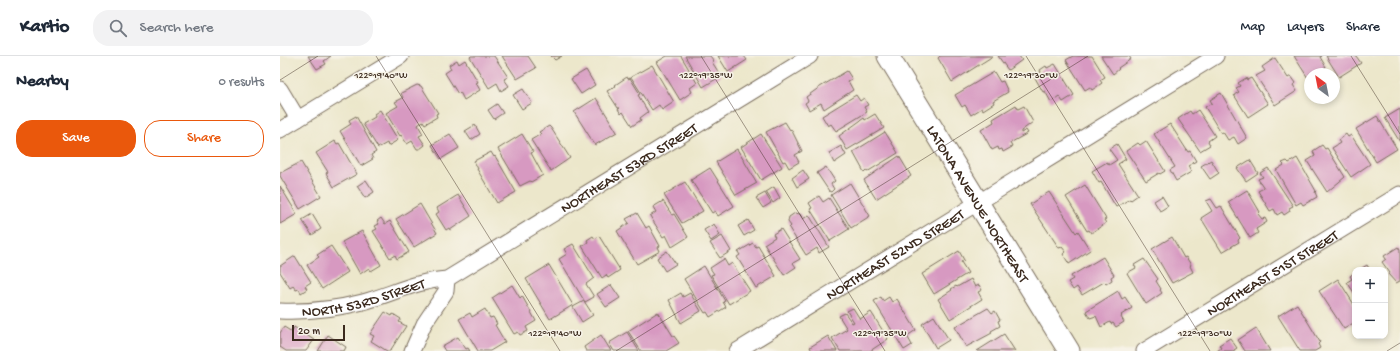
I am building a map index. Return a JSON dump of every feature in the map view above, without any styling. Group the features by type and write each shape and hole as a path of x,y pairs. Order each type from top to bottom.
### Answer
{"street":[{"path":"280,130 401,56"},
{"name":"NORTHEAST 53RD STREET","path":"446,279 810,56"},
{"name":"LATONA AVENUE NORTHEAST","path":"888,56 1069,351"},
{"name":"NORTHEAST 52ND STREET","path":"737,351 1216,56"},
{"path":"280,89 298,119"},
{"name":"NORTHEAST 51ST STREET","path":"1144,351 1400,194"},
{"path":"412,351 424,324 446,291 446,279"},
{"name":"NORTH 53RD STREET","path":"280,311 307,311 336,308 364,302 415,284 431,280 446,279"}],"building":[{"path":"308,56 331,56 324,61 326,64 317,69"},
{"path":"494,56 508,77 504,79 509,86 501,91 497,83 489,88 470,57"},
{"path":"502,56 528,56 536,68 517,79"},
{"path":"551,56 562,56 555,60"},
{"path":"667,56 681,56 697,83 690,88 692,92 680,100 657,62"},
{"path":"685,56 710,56 721,76 703,87"},
{"path":"718,56 744,56 747,60 728,72"},
{"path":"940,56 993,56 952,82 938,58"},
{"path":"998,56 1019,56 1022,60 1008,70"},
{"path":"1073,56 1092,56 1105,77 1100,80 1102,83 1092,90 1090,87 1085,90 1066,60"},
{"path":"1101,56 1129,56 1131,59 1118,68 1119,69 1113,74"},
{"path":"1294,56 1322,56 1320,57 1326,67 1304,68 1304,72"},
{"path":"1326,56 1356,56 1361,63 1340,76 1340,68 1333,68"},
{"path":"1275,58 1288,78 1291,76 1296,83 1293,85 1297,91 1275,105 1256,76 1265,71 1262,67"},
{"path":"457,60 459,64 465,60 478,82 476,83 480,90 464,100 460,92 458,94 445,73 451,69 449,65"},
{"path":"1055,64 1074,95 1063,102 1059,96 1051,102 1045,91 1043,92 1034,76 1041,72 1040,70 1046,66 1047,68"},
{"path":"652,65 674,102 662,110 659,105 652,110 631,77"},
{"path":"586,70 595,85 581,94 571,79"},
{"path":"847,71 852,79 848,81 853,90 824,109 821,103 809,110 805,103 808,101 806,97"},
{"path":"994,72 1000,82 1003,81 1008,92 993,101 994,103 983,110 982,108 971,115 965,105 962,107 955,95"},
{"path":"627,77 628,79 630,78 640,94 638,95 648,112 640,118 641,120 632,126 623,112 621,114 618,109 620,108 618,108 607,91"},
{"path":"1246,78 1247,80 1251,78 1268,104 1248,117 1234,95 1239,92 1236,88 1240,86 1238,83"},
{"path":"417,85 421,86 438,113 436,114 437,117 425,124 423,121 418,125 423,134 419,136 425,145 420,149 417,149 412,141 407,144 401,135 400,136 386,113 398,106 395,102 403,98 401,93"},
{"path":"523,89 532,103 522,109 513,95"},
{"path":"1221,93 1247,138 1238,144 1234,137 1228,140 1223,132 1221,133 1205,107 1212,103 1210,100"},
{"path":"856,95 860,101 864,98 868,105 864,107 867,112 836,131 831,124 828,126 822,116"},
{"path":"596,98 617,132 595,145 574,112"},
{"path":"497,104 503,113 494,119 488,110"},
{"path":"1016,105 1018,109 1024,106 1033,122 1021,131 1021,133 1026,130 1028,133 1010,143 1012,147 1003,152 1002,149 999,150 998,147 992,150 981,130 994,122 993,119"},
{"path":"1400,109 1400,142 1385,118"},
{"path":"380,110 398,140 388,146 387,143 378,148 363,124 375,117 374,114"},
{"path":"1198,110 1215,136 1208,141 1210,145 1200,151 1178,119 1190,111 1192,114"},
{"path":"875,114 884,128 847,150 839,136 864,118 865,120"},
{"path":"356,116 376,152 371,155 373,159 361,166 340,131 351,124 349,120"},
{"path":"1377,116 1397,149 1376,162 1356,129"},
{"path":"785,122 790,130 791,129 802,151 795,155 799,162 789,168 785,161 783,162 766,132"},
{"path":"1170,124 1188,152 1190,151 1196,161 1188,166 1191,172 1176,181 1170,170 1175,167 1154,134"},
{"path":"475,125 480,134 471,140 465,131"},
{"path":"549,126 570,158 551,171 531,140 541,134 539,132"},
{"path":"885,132 898,153 867,172 866,170 864,172 853,152"},
{"path":"450,134 459,148 441,159 432,145"},
{"path":"522,134 533,152 531,153 543,175 520,186 498,149"},
{"path":"761,134 782,167 761,180 741,147"},
{"path":"1346,134 1348,137 1351,135 1370,164 1351,177 1332,148 1340,143 1338,140"},
{"path":"335,141 337,144 339,143 357,174 334,187 326,173 328,172 316,153"},
{"path":"1146,141 1165,171 1146,181 1126,151 1138,143 1140,145"},
{"path":"1117,144 1126,159 1118,164 1138,195 1116,207 1101,182 1099,183 1092,171 1107,162 1109,165 1117,160 1109,149"},
{"path":"1322,145 1325,149 1327,148 1345,177 1327,192 1307,161 1315,156 1313,151"},
{"path":"841,146 846,155 834,163 829,153"},
{"path":"737,149 757,183 736,195 716,162"},
{"path":"491,152 494,157 495,156 516,192 497,203 477,169 474,161"},
{"path":"899,156 911,176 876,199 864,180"},
{"path":"1297,158 1316,191 1317,197 1303,205 1301,202 1296,205 1276,170 1284,165 1282,163 1287,161 1289,163"},
{"path":"1211,160 1219,173 1210,179 1201,166"},
{"path":"1250,160 1258,173 1246,181 1237,168"},
{"path":"301,162 321,196 300,209 280,176 280,173"},
{"path":"826,167 835,181 831,184 834,189 831,192 817,173"},
{"path":"710,168 734,206 718,216 715,211 712,213 691,180"},
{"path":"1268,168 1293,206 1289,208 1290,211 1284,215 1282,212 1277,215 1274,209 1270,211 1258,191 1264,188 1258,179 1263,177 1260,173"},
{"path":"803,170 809,179 797,187 792,178"},
{"path":"366,180 374,192 365,198 357,186"},
{"path":"685,182 703,211 682,223 664,195"},
{"path":"850,183 870,216 851,228 831,195"},
{"path":"1085,185 1106,219 1104,220 1106,223 1091,233 1089,230 1087,231 1066,197"},
{"path":"280,186 297,214 280,224"},
{"path":"774,187 780,198 773,203 766,192"},
{"path":"1247,190 1260,212 1258,214 1262,219 1265,218 1267,222 1256,229 1258,233 1250,238 1228,202"},
{"path":"1049,192 1076,233 1078,231 1090,250 1069,264 1063,254 1066,252 1062,247 1059,248 1030,204"},
{"path":"765,193 771,203 763,208 756,198"},
{"path":"458,195 471,216 450,230 449,228 446,230 436,214 439,212 437,208"},
{"path":"819,196 823,202 829,198 849,229 830,241 810,209 812,208 809,203"},
{"path":"1162,196 1168,206 1160,211 1154,201"},
{"path":"1211,199 1217,208 1221,206 1240,238 1238,240 1239,242 1222,252 1201,218 1212,211 1206,201"},
{"path":"663,201 672,215 674,214 688,237 672,247 666,235 663,237 650,216 656,212 653,207"},
{"path":"420,204 437,233 414,247 396,219"},
{"path":"637,213 646,228 649,226 660,246 658,247 660,251 637,264 617,231 629,223 626,219"},
{"path":"795,213 800,214 803,219 809,215 829,247 819,253 817,248 806,255 789,228 791,226 788,222 789,217"},
{"path":"312,214 321,229 312,235 302,220"},
{"path":"381,218 385,224 390,221 409,252 397,259 395,255 390,258 373,231 377,229 375,226 379,224 377,221"},
{"path":"748,220 754,230 744,236 738,226"},
{"path":"714,224 720,235 711,241 704,230"},
{"path":"781,229 800,259 793,263 796,267 784,275 764,244 775,237 773,234"},
{"path":"362,231 381,265 371,271 369,268 360,274 342,242"},
{"path":"593,236 595,239 599,236 620,270 608,278 606,275 602,278 582,246"},
{"path":"722,236 731,251 720,258 710,243"},
{"path":"1172,237 1184,258 1186,257 1191,265 1190,266 1193,272 1172,283 1152,249"},
{"path":"753,243 756,247 758,246 776,276 756,288 737,257 740,255 738,252"},
{"path":"573,244 594,278 586,284 594,297 585,302 559,259 567,254 564,249"},
{"path":"331,246 348,272 322,289 307,265 319,257 317,255"},
{"path":"1398,247 1400,250 1400,281 1396,283 1388,274 1390,273 1388,267 1386,267 1382,262 1386,259 1384,256"},
{"path":"667,251 676,264 665,271 657,258"},
{"path":"959,251 964,260 961,262 968,273 934,294 922,274"},
{"path":"295,256 311,282 305,286 307,289 301,293 299,289 296,290 293,286 290,288 280,272 280,266"},
{"path":"1103,257 1114,275 1111,277 1112,280 1106,284 1104,282 1082,295 1077,287 1073,290 1068,282 1073,279 1071,276"},
{"path":"724,259 728,266 732,263 750,291 729,304 711,275 714,274 710,268"},
{"path":"1144,259 1158,279 1156,281 1162,293 1146,304 1127,273 1136,268 1134,265"},
{"path":"549,265 573,305 550,319 526,279"},
{"path":"704,266 725,301 723,302 726,307 710,317 707,312 705,313 684,279"},
{"path":"971,279 975,287 979,285 982,290 978,292 982,299 950,319 938,299 952,290 951,289"},
{"path":"1338,279 1352,301 1352,324 1344,329 1319,291"},
{"path":"1352,279 1352,290 1347,282"},
{"path":"512,285 520,298 522,296 536,321 526,327 528,331 520,335 518,332 514,334 492,298"},
{"path":"611,285 620,298 606,307 597,294"},
{"path":"1118,291 1122,299 1125,297 1132,308 1121,315 1124,322 1116,327 1110,322 1101,327 1096,316 1090,318 1086,311"},
{"path":"681,293 683,297 690,293 701,311 681,323 669,300"},
{"path":"881,297 883,301 889,297 892,302 897,299 916,330 907,336 912,345 904,350 874,301"},
{"path":"584,301 593,315 582,322 573,307"},
{"path":"1297,304 1320,342 1318,344 1320,348 1315,351 1300,351 1278,316"},
{"path":"853,308 860,319 871,312 888,339 870,351 840,351 832,338 847,329 839,316 845,313 852,323 854,322 847,311"},
{"path":"988,308 992,313 995,311 1000,320 998,321 1000,326 991,331 992,333 966,347 955,327"},
{"path":"485,309 490,318 493,317 497,324 495,325 505,342 490,351 478,351 459,319 470,313 472,317"},
{"path":"385,312 392,316 393,314 401,319 399,322 406,326 390,351 387,351 371,341 374,336 370,334"},
{"path":"658,312 679,343 666,351 641,351 628,331"},
{"path":"934,316 949,340 936,348 922,324"},
{"path":"284,327 292,332 294,327 314,340 306,351 286,351 280,347 280,333"},
{"path":"1256,328 1270,351 1245,351 1238,340"},
{"path":"627,332 639,351 614,351 609,343"},
{"path":"1004,334 1015,351 977,351"},
{"path":"328,335 346,347 344,351 318,351"},
{"path":"601,335 611,351 586,351 584,347"},
{"path":"828,336 837,351 812,351 810,347"},
{"path":"458,337 466,349 468,348 470,351 445,351 442,346"},
{"path":"1230,338 1237,348 1234,351 1217,351 1221,348 1219,345"}]}
